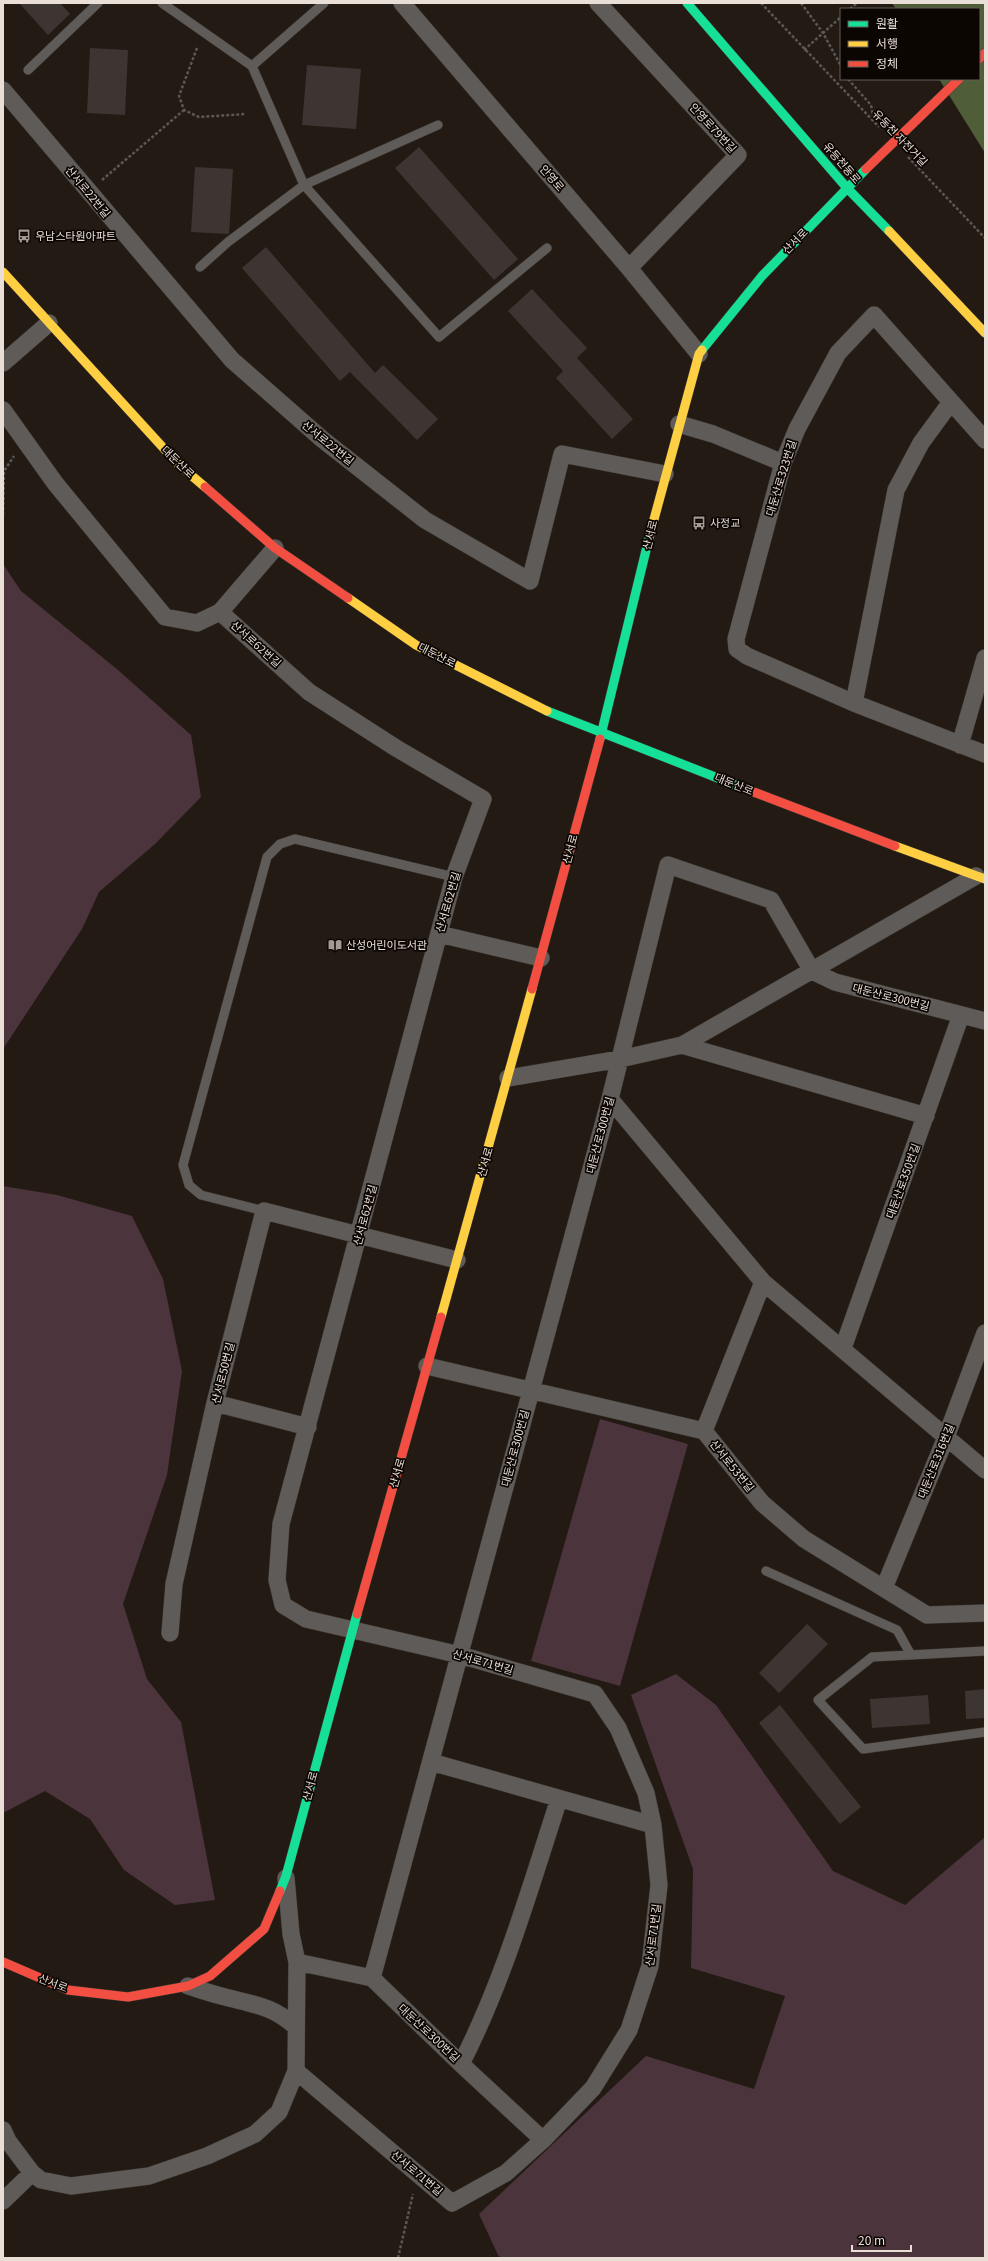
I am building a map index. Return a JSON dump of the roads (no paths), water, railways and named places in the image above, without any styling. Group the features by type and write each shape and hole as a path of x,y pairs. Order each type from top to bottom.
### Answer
{"main road":[{"name":"유등천동로","path":"687,3 847,188 928,271 985,333"},
{"name":"산서로","path":"3,1963 68,1990 128,1997 188,1986 210,1976 264,1929 286,1876 353,1629 508,1078 602,731 665,474 699,354 762,276 847,188 958,80"},
{"name":"대둔산로","path":"3,272 178,464 275,548 416,645 548,711 815,816 980,878"}],"street":[{"name":"안영로","path":"402,3 629,268 699,354"},
{"name":"안영로79번길","path":"598,3 738,155 629,268"},
{"name":"산서로22번길","path":"3,90 232,360 322,439 425,520 504,567 530,581 562,454 665,474"},
{"name":"대둔산로323번길","path":"985,440 874,315 838,352 797,429 783,463 736,639 737,649 747,656 854,703 985,754"},
{"path":"3,363 49,323"},
{"path":"854,703 896,490 921,443 951,402"},
{"path":"3,410 55,483 165,617 197,623 220,612 275,548"},
{"path":"679,424 713,434 783,463"},
{"name":"산서로62번길","path":"220,612 308,692 396,748 483,799 454,877 360,1234 281,1524 277,1580 283,1605 306,1618 353,1629"},
{"path":"960,745 985,658"},
{"name":"대둔산로300번길","path":"559,1799 518,1926 481,2026 461,2064 372,1978 610,1098 668,865 771,900 812,971 835,982 985,1022"},
{"name":"대둔산로","path":"508,1078 620,1059 682,1045 980,878"},
{"path":"439,934 540,958"},
{"name":"대둔산로350번길","path":"843,1348 961,1015"},
{"path":"682,1045 926,1116"},
{"path":"610,1098 763,1282 843,1348 985,1470"},
{"path":"264,1211 360,1234 457,1260"},
{"name":"산서로50번길","path":"170,1633 174,1584 215,1403 264,1211"},
{"path":"704,1431 763,1282"},
{"name":"대둔산로316번길","path":"884,1588 946,1436 985,1332"},
{"name":"산서로53번길","path":"427,1366 704,1431 762,1502 804,1539 927,1615 985,1613"},
{"path":"215,1403 308,1427"},
{"name":"산서로71번길","path":"296,2071 452,2203 506,2173 543,2140 592,2088 629,2030 650,1966 652,1952 659,1885 653,1825 646,1793 621,1735 595,1694 460,1655 353,1629"},
{"path":"431,1762 653,1825"},
{"path":"3,2130 8,2141 32,2173 41,2180 71,2186 149,2176 207,2156 255,2134 279,2112 296,2071 297,1962 291,1934 286,1876"},
{"path":"297,1962 372,1978"},
{"path":"188,1986 228,1998 259,2004 283,2015 296,2026"},
{"path":"461,2064 543,2140"},
{"path":"3,2201 32,2173"}],"lane":[{"path":"28,70 98,3"},
{"path":"162,3 252,66 304,185 439,337 546,248"},
{"path":"252,66 324,3"},
{"path":"200,267 228,242 304,185 438,125"},
{"path":"264,1211 201,1195 189,1185 183,1165 267,857 280,844 295,839 454,877"},
{"path":"766,1571 897,1630 911,1655"},
{"path":"985,1651 872,1657 818,1700 863,1749 985,1732"}],"place":[{"name":"우남스타원아파트","path":"24,236"},
{"name":"사정교","path":"699,523"},
{"name":"산성어린이도서관","path":"335,945"}]}
